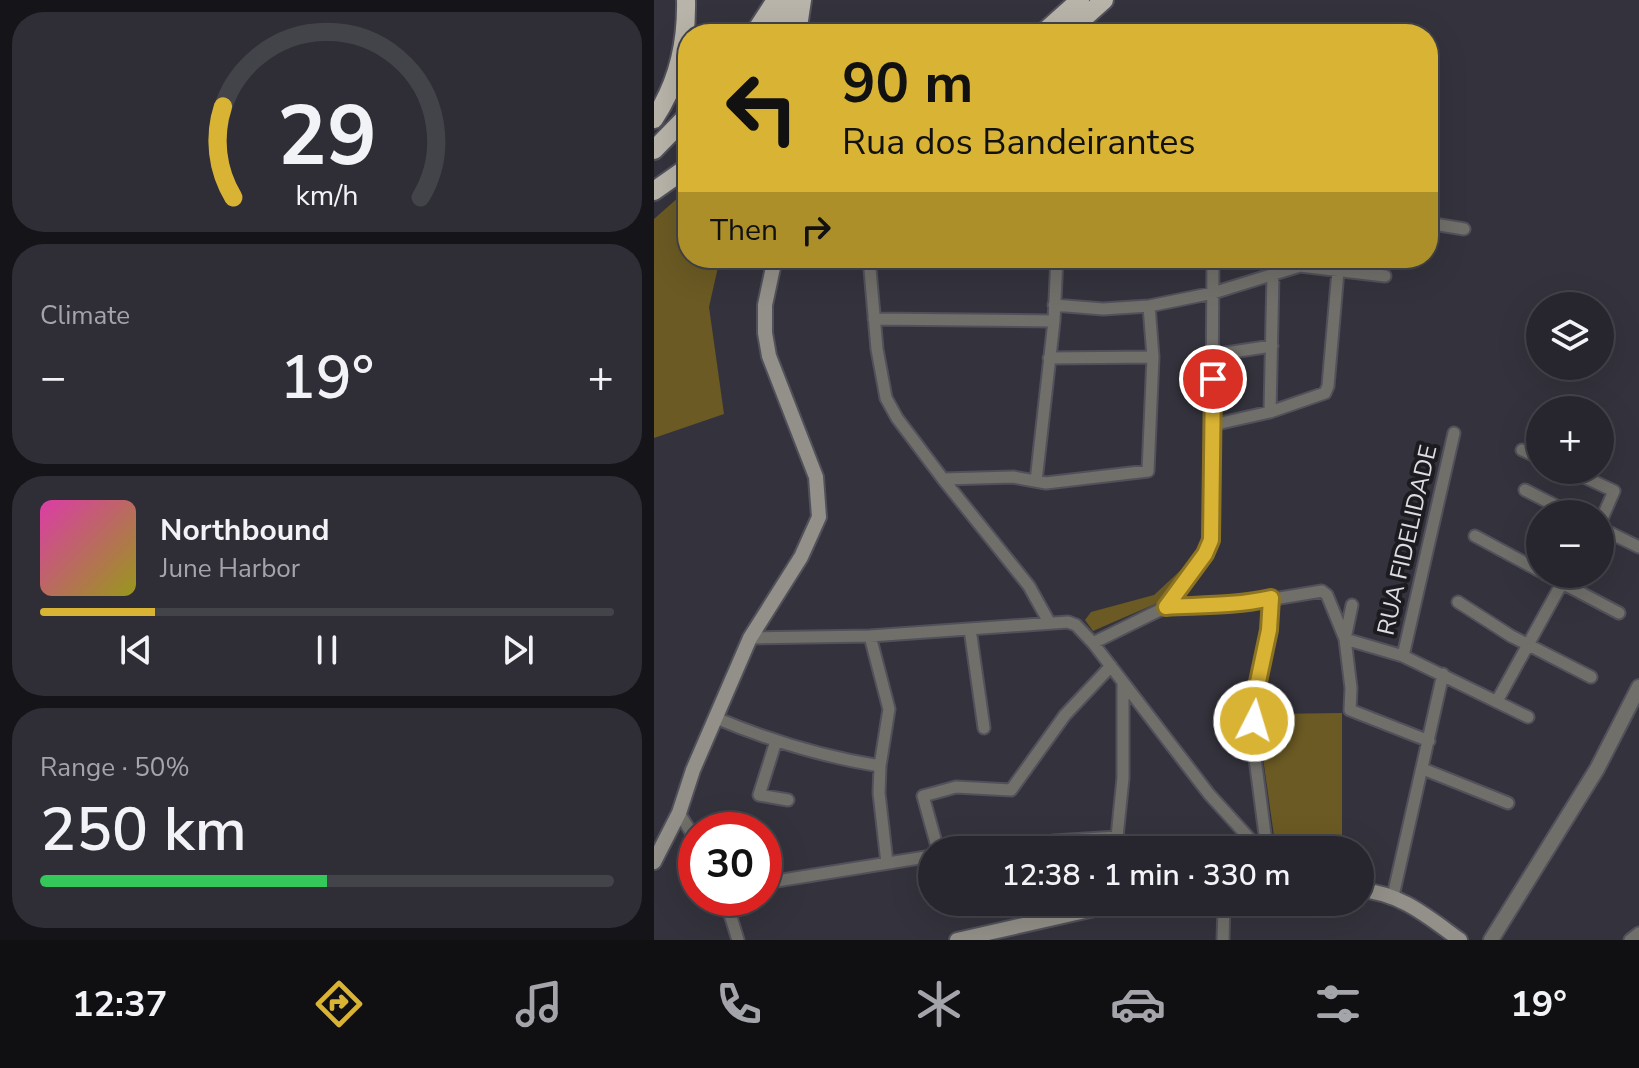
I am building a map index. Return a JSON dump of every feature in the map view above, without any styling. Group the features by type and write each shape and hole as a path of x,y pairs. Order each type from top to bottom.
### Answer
{"highway":[{"path":"685,24 686,0"},
{"path":"760,24 776,0"},
{"path":"778,24 794,0"},
{"path":"798,24 802,0"},
{"path":"1053,24 1080,0"},
{"path":"1077,24 1104,0"},
{"path":"654,119 678,72"},
{"path":"654,150 678,125"},
{"path":"654,165 678,142"},
{"path":"654,191 678,174"}],"main road":[{"path":"679,812 693,770 750,638 801,557 819,517 816,477 769,356 765,305 773,268"},
{"path":"654,862 678,815"},
{"path":"1374,893 1409,903 1460,940"},
{"path":"957,940 1063,916"}],"street":[{"path":"1438,225 1464,229"},
{"path":"870,268 880,377 886,398 897,418 943,479 1029,586 1049,622"},
{"path":"1036,481 1054,321 1056,268"},
{"path":"1166,607 1209,548 1213,268"},
{"path":"1054,305 1103,309 1149,306 1213,293 1287,268"},
{"path":"1326,268 1385,276"},
{"path":"1212,425 1321,396 1328,386 1338,271"},
{"path":"1270,412 1273,274"},
{"path":"943,479 1013,477 1046,483 1148,471 1153,357 1149,306"},
{"path":"874,319 1054,321"},
{"path":"1213,355 1272,346"},
{"path":"1049,358 1153,357"},
{"name":"RUA FIDELIDADE","path":"1403,656 1454,433"},
{"path":"1522,450 1526,452"},
{"path":"1599,484 1614,491 1610,500"},
{"path":"1525,490 1545,500"},
{"path":"1614,534 1639,547"},
{"path":"1475,536 1526,563"},
{"path":"1497,701 1560,588"},
{"path":"1579,588 1619,613"},
{"path":"1093,643 1166,607 1237,605 1320,591 1327,595 1345,639 1351,688 1349,708 1353,714 1429,741"},
{"path":"1265,836 1253,743 1255,696 1269,630 1271,598"},
{"path":"1458,602 1528,645 1591,677"},
{"path":"1345,639 1352,605"},
{"path":"750,638 870,636 1049,622 1076,625 1246,836"},
{"path":"970,629 984,728"},
{"path":"870,636 889,709 880,766 881,819 887,863"},
{"path":"1345,639 1403,656 1528,717"},
{"path":"934,836 922,797 924,795 956,787 1011,790 1065,715 1111,666"},
{"path":"1393,896 1443,674"},
{"path":"1117,836 1123,778 1123,683"},
{"path":"1491,940 1597,769 1639,687"},
{"path":"716,718 776,741 880,766"},
{"path":"776,741 759,795 788,800"},
{"path":"1423,769 1508,803"},
{"path":"782,880 918,858"},
{"path":"731,916 738,940"},
{"path":"1223,940 1224,916"},
{"path":"1630,940 1639,933"}],"shaded area":[{"path":"678,198 678,268 718,268 709,307 724,414 654,438 654,219"},
{"path":"1182,569 1187,573 1162,601 1093,631 1085,620 1091,612 1154,595"},
{"path":"1342,713 1342,836 1274,836 1262,751 1265,714"}],"route":[{"path":"1213,379 1211,540 1205,554 1166,607 1237,605 1271,598 1269,630 1255,696 1254,721"}]}
